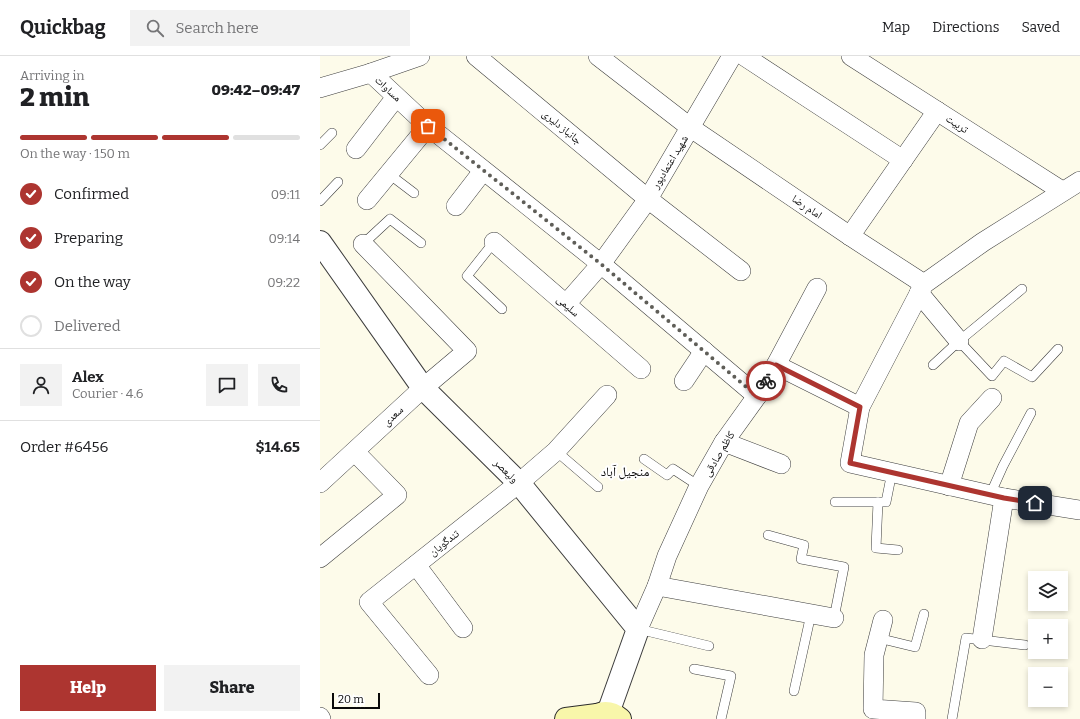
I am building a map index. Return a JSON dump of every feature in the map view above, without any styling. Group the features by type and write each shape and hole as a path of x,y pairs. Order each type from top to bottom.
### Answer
{"main road":[{"path":"566,719 604,716"}],"street":[{"path":"320,88 371,73 420,56"},
{"name":"جانباز دلیری","path":"476,56 648,199 741,271"},
{"name":"امام رضا","path":"598,56 691,128 850,236 921,289 959,341"},
{"name":"شهید اعتمادپور","path":"566,304 601,264 648,199 732,56"},
{"path":"744,56 903,160"},
{"name":"تربیت","path":"851,56 1062,192"},
{"name":"مساوات","path":"371,73 428,126 601,264 757,396"},
{"path":"356,149 396,97"},
{"path":"850,236 937,111"},
{"path":"367,200 390,174 428,126"},
{"path":"456,206 483,171"},
{"path":"1080,182 983,242 921,289 860,407 850,463 997,497 1080,510"},
{"name":"ولیعصر","path":"320,242 423,388 519,483 638,629"},
{"name":"سلیمی","path":"494,242 641,369"},
{"name":"سعدی","path":"320,483 423,388 467,351 363,244"},
{"name":"کاظم صادقی","path":"638,629 657,586 667,556 700,486 724,442 757,396 776,365 818,288"},
{"path":"684,381 704,351"},
{"path":"776,365 860,407"},
{"name":"تندگویان","path":"429,675 369,602 519,483 556,451 607,395"},
{"path":"949,486 969,423 992,398"},
{"path":"724,442 781,464"},
{"path":"320,558 397,495 355,452"},
{"path":"982,639 997,497"},
{"path":"416,565 463,628"},
{"path":"657,586 834,618"},
{"path":"604,716 638,629"},
{"path":"881,629 874,655 873,709 894,715 916,712 916,719"}],"lane":[{"path":"320,145 332,133"},
{"path":"390,174 414,193"},
{"path":"320,201 338,182"},
{"path":"363,244 390,219 421,243"},
{"path":"494,242 467,276 502,309"},
{"path":"934,364 959,341 1022,289"},
{"path":"959,341 992,376 1004,361 1032,377 1058,349"},
{"path":"997,497 1003,466 1031,413"},
{"path":"556,451 598,487"},
{"path":"644,459 667,475 672,469 700,486"},
{"path":"835,502 886,502 892,472"},
{"path":"878,502 876,548 898,550"},
{"path":"768,535 804,545 801,559 844,567 834,618"},
{"path":"794,691 811,614"},
{"path":"881,629 915,647 924,614"},
{"path":"638,629 709,646"},
{"path":"952,719 966,638 1025,645"},
{"path":"694,669 731,676 721,719"}],"way so far":[{"path":"428,126 601,264 757,396 766,381"}],"district":[{"name":"منجیل آباد","path":"625,471"}],"route":[{"path":"766,381 776,365 860,407 850,463 1004,498 1035,503"}]}
